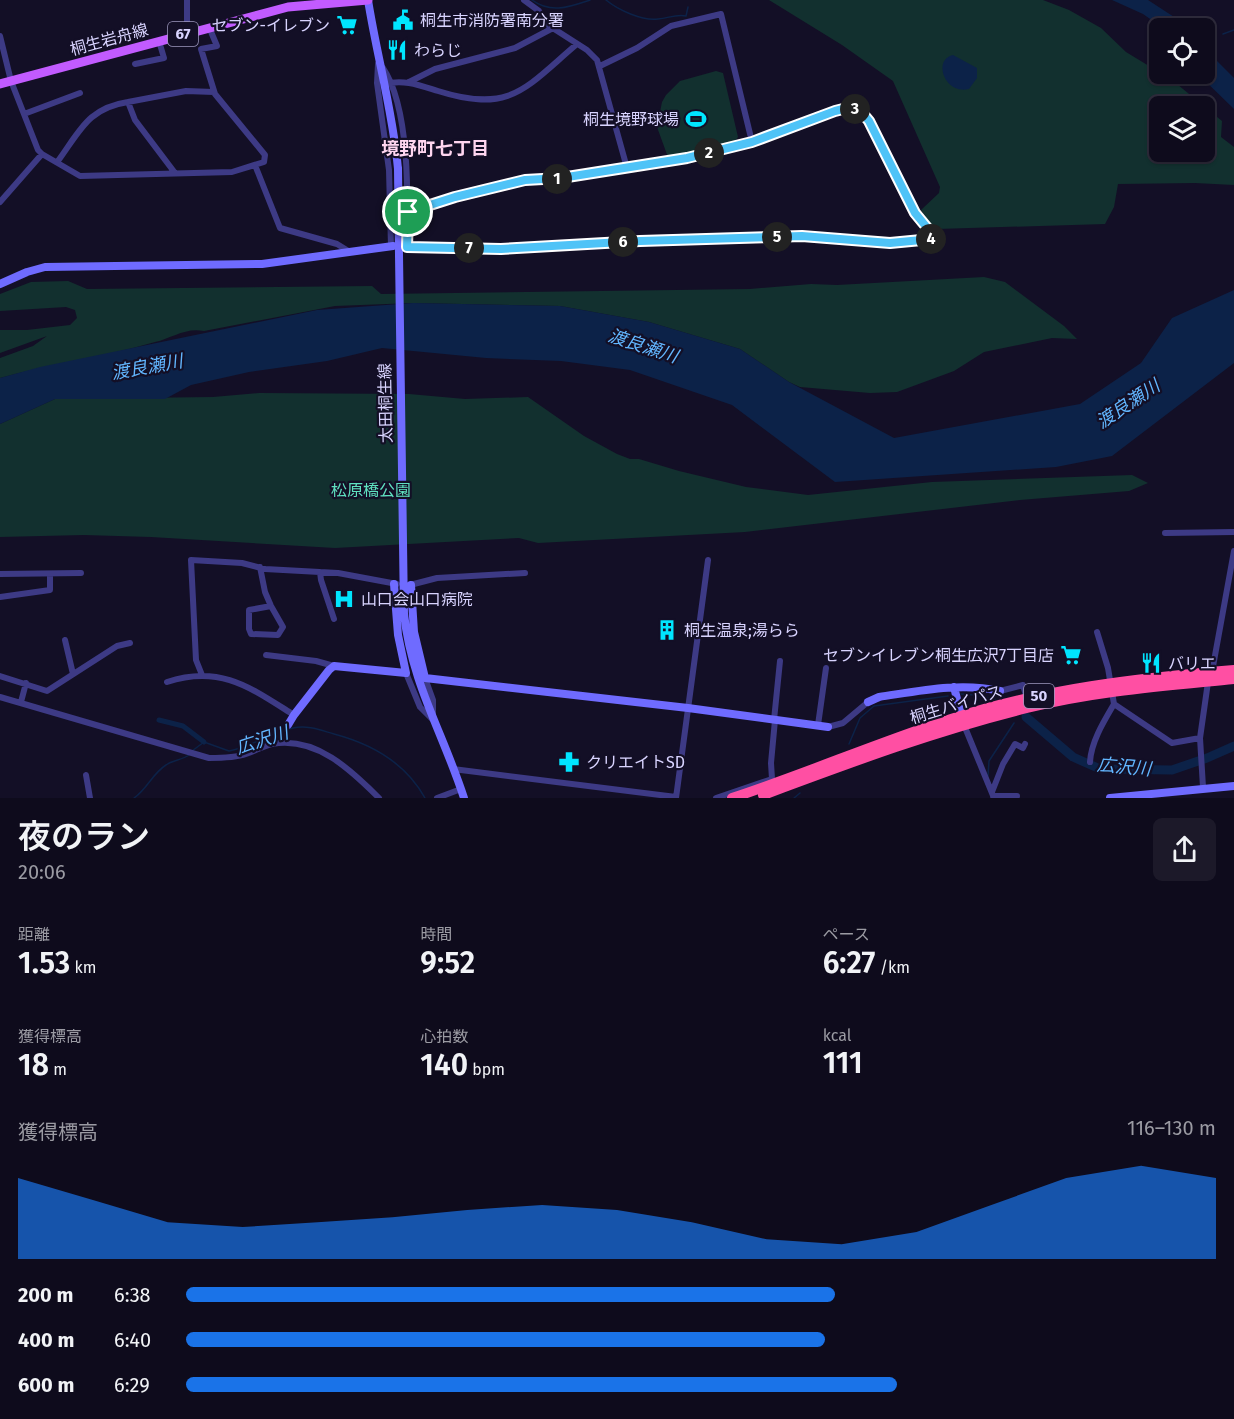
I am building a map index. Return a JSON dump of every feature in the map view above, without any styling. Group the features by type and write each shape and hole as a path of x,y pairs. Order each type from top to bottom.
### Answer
{"highway":[{"name":"桐生バイパス","path":"754,798 1027,699 1210,677 1234,670"},
{"name":"桐生バイパス","path":"1210,677 1234,679"},
{"name":"桐生バイパス","path":"732,798 850,755 963,721 1112,687"},
{"name":"50","path":"768,798 845,769 878,753"},
{"name":"50","path":"772,779 823,761 850,755"}],"main road":[{"name":"桐生岩舟線","path":"0,84 288,3 368,0"}],"street":[{"path":"187,0 187,33"},
{"name":"太田桐生線","path":"368,0 378,60 393,124 398,169 404,614 409,646 420,686 463,794"},
{"path":"524,0 539,11 548,25 594,55 600,66 627,168"},
{"path":"600,66 637,48 671,27 721,14 752,142"},
{"path":"0,36 11,81 38,150 42,154 58,161 80,176 232,172 264,162 265,155 239,126 214,92 201,49 217,46 209,27"},
{"path":"385,84 409,82 446,65 515,48 553,28"},
{"path":"135,64 164,58 159,41"},
{"path":"409,82 476,101 514,95 526,88 577,44"},
{"path":"385,84 394,93 405,148 408,212 406,247 501,249 640,241 802,236 890,243 932,239 929,230 915,213 869,121 858,110 851,107 752,142 665,163 561,178 525,180 455,197 408,212"},
{"path":"0,284 45,267 262,264 392,247 385,84"},
{"path":"58,161 90,117 111,105 186,91 214,92"},
{"path":"24,114 80,93"},
{"path":"128,102 135,120 175,173"},
{"path":"0,202 42,154"},
{"path":"255,165 280,228 337,244 350,252"},
{"path":"1165,533 1234,532"},
{"path":"1203,788 1200,738 1234,551"},
{"path":"202,675 196,660 191,560 242,563 260,567 350,575 395,584 398,635 406,673 420,707 432,719"},
{"path":"453,769 676,798 708,560"},
{"path":"260,567 271,606 282,630 278,635 251,634 249,610 271,606"},
{"path":"320,572 334,619"},
{"path":"0,574 81,573"},
{"path":"432,719 433,700 414,632 410,585 437,578 525,573"},
{"path":"0,597 50,590 50,574"},
{"path":"1090,762 1090,754 1114,704 1112,687 1097,632"},
{"path":"65,640 73,674"},
{"path":"0,676 47,691 117,646 130,643"},
{"path":"266,655 316,661 334,666 406,673"},
{"path":"716,798 772,779 771,763 780,661"},
{"path":"288,725 334,666"},
{"path":"818,725 826,668"},
{"path":"167,682 202,675 234,680 294,715"},
{"path":"425,678 688,708 828,727 843,723 868,702 879,697 954,687 979,687 1000,692 1023,685 1027,699"},
{"path":"21,702 26,683"},
{"path":"954,687 963,721 993,795"},
{"path":"0,697 209,758 239,756 272,744 288,742 299,744 337,760 379,798"},
{"path":"1114,704 1172,742 1200,738"},
{"path":"993,795 1003,764 1015,744 1023,748 1025,744"},
{"path":"86,775 90,798"},
{"path":"1110,798 1234,786"},
{"path":"437,798 463,794"},
{"path":"993,795 1017,796"}],"green space":[{"path":"769,0 1043,0 1069,10 1101,28 1126,52 1149,66 1149,84 1177,84 1192,96 1149,96 1149,162 1215,162 1215,115 1222,121 1221,137 1234,147 1234,185 1118,184 1114,207 1105,224 937,229 935,232 921,210 939,193 940,187 893,81 842,45"},
{"name":"桐生境野球場","path":"716,71 723,73 738,137 733,144 669,160 657,127 662,102 680,81"},
{"path":"984,277 1005,282 1064,326 1077,339 1052,338 984,352 954,371 897,392 870,393 800,387 740,349 649,322 560,306 413,303 335,306 204,331 191,330 136,347 0,378 0,358 33,346 47,336 0,353 0,330 27,330 70,325 77,318 75,310 66,307 0,311 0,294 31,282 68,281 87,289 372,286 381,294 750,289 811,284 837,285"},
{"name":"松原橋公園","path":"259,393 409,394 465,399 528,397 584,436 630,459 639,459 746,487 808,495 932,482 1132,475 1148,483 1129,491 1020,500 745,532 538,543 519,538 335,548 151,537 84,535 0,537 0,424 55,399 213,397"}],"water":[{"path":"1112,0 1148,0 1176,18 1149,18"},
{"path":"953,55 977,68 977,78 969,89 953,87 944,76 943,63"},
{"path":"1215,59 1234,78 1234,109 1208,84 1215,84"},
{"name":"渡良瀬川","path":"1234,290 1234,363 1112,456 1056,467 835,482 732,405 630,370 561,361 486,358 382,348 327,361 249,372 191,385 165,399 55,399 0,424 0,378 40,367 317,310 413,303 560,306 649,322 740,349 789,382 894,438 1080,404 1141,363 1172,318"}],"waterway":[{"path":"532,0 553,8 567,7 590,0"},
{"path":"606,0 630,14 652,19 686,16 688,7"},
{"path":"1223,34 1234,30"},
{"name":"広沢川","path":"961,694 995,699"},
{"name":"広沢川","path":"849,744 860,718 874,706 948,696"},
{"name":"広沢川","path":"1026,717 1073,757 1100,769 1172,770 1234,746"},
{"path":"159,720 183,726 204,742"},
{"path":"988,776 989,761 1014,723"},
{"name":"広沢川","path":"192,751 204,742 229,751 285,730 298,727 314,728 361,743 386,756 408,774 425,798"},
{"name":"広沢川","path":"134,798 161,768 189,755"},
{"name":"広沢川","path":"794,798 800,793"}],"place":[{"name":"桐生市消防署南分署","path":"403,20"},
{"name":"セブン-イレブン","path":"347,25"},
{"name":"わらじ","path":"397,50"},
{"name":"桐生境野球場","path":"696,119"},
{"name":"山口会山口病院","path":"344,599"},
{"name":"桐生温泉;湯らら","path":"667,630"},
{"name":"セブンイレブン桐生広沢7丁目店","path":"1071,655"},
{"name":"バリエ","path":"1151,663"},
{"name":"クリエイトSD","path":"569,762"}],"district":[{"name":"境野町七丁目","path":"435,149"}],"route":[{"path":"851,107 858,110 869,121 915,213 929,230 932,239 890,243 802,236 640,241 501,249 407,247 408,212 455,197 525,180 561,178 687,158 752,142 851,107"}]}
